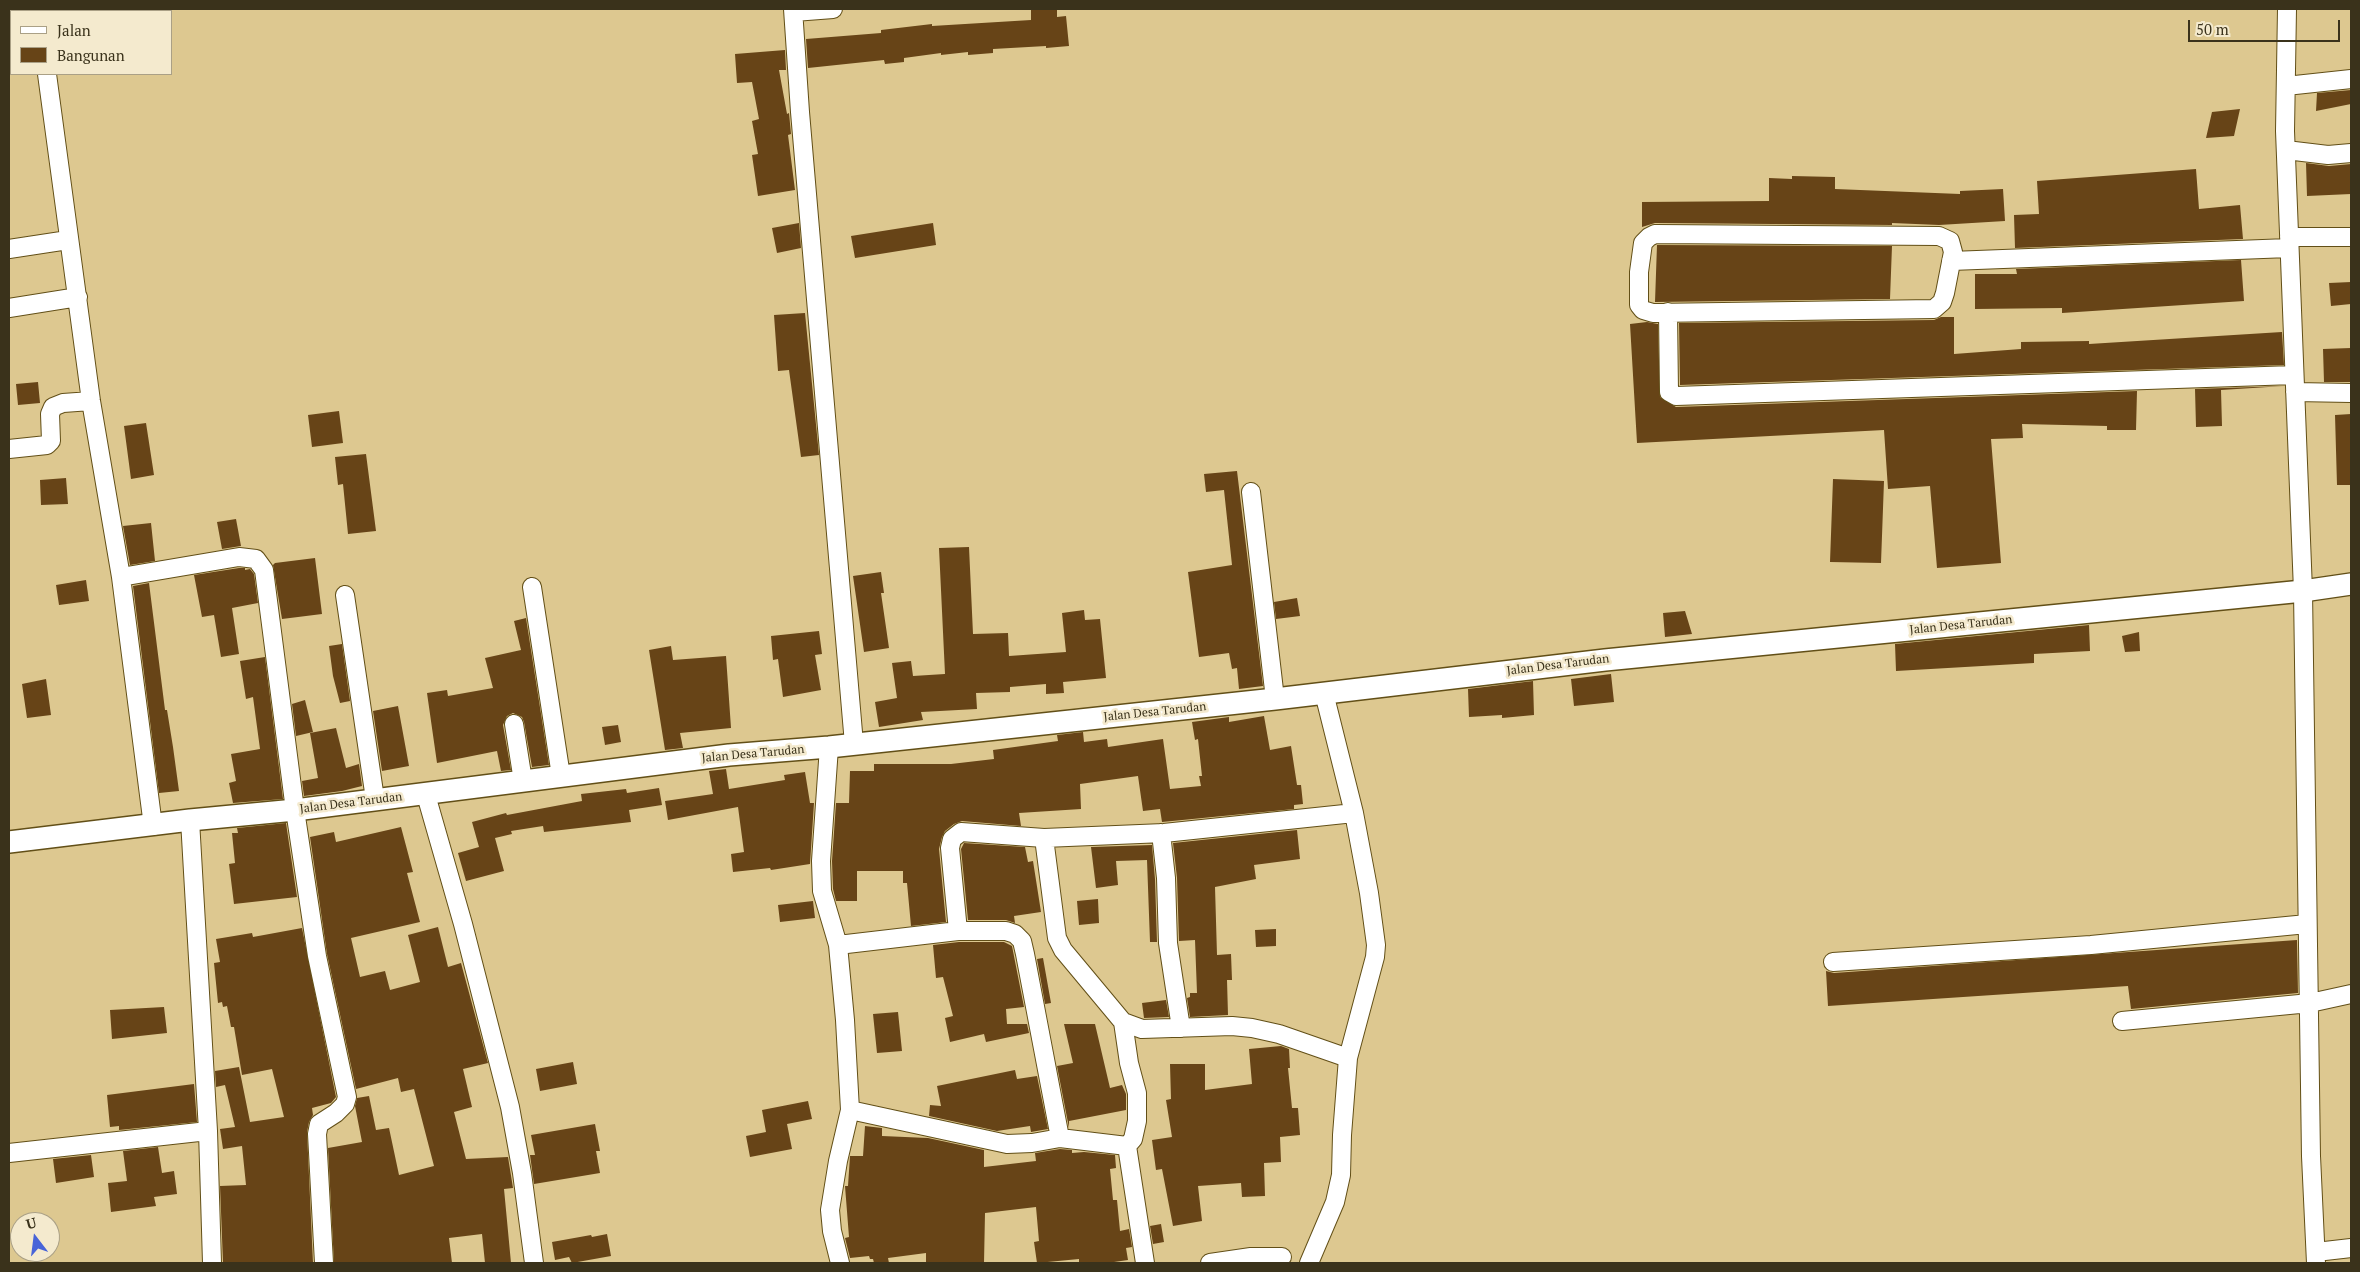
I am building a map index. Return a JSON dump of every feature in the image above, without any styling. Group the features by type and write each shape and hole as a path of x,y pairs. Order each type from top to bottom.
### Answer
{"street":[{"path":"833,9 794,10 800,112 854,744"},
{"path":"2287,9 2286,150 2303,591 2311,1156 2316,1258 2351,1248"},
{"path":"47,75 91,401 121,577 153,826"},
{"path":"2286,86 2351,79"},
{"path":"2286,150 2328,155 2351,153"},
{"path":"1655,234 1939,236 1945,237 1953,247 1951,262 1942,302 1934,309 1648,312 1639,305 1641,248 1644,240 1655,234"},
{"path":"1951,262 2351,238"},
{"path":"9,249 68,240"},
{"path":"9,308 78,297"},
{"path":"1668,312 1669,392 1676,396 2294,384 2351,393"},
{"path":"9,448 46,445 51,441 50,414 53,407 63,403 91,401"},
{"path":"1251,492 1275,699"},
{"path":"121,577 239,557 250,557 259,562 264,570 295,810 318,956 347,1097 345,1104 336,1113 319,1124 317,1134 324,1263"},
{"name":"Jalan Desa Tarudan","path":"9,842 190,820 295,810 729,756 830,747 1275,699 1606,660 2303,591 2351,584"},
{"path":"532,587 562,776"},
{"path":"345,595 375,799"},
{"path":"1309,1263 1335,1202 1341,1175 1348,1058 1375,957 1376,945 1369,893 1345,814 1324,693"},
{"path":"514,724 523,781"},
{"path":"830,747 823,835 822,884 824,902 838,945 846,1020 850,1110 830,1210 832,1231 840,1263"},
{"path":"426,794 463,924 510,1107 522,1173 534,1263"},
{"path":"958,931 950,848 955,835 961,832 1044,838 1161,833 1345,814"},
{"path":"190,820 208,1131 212,1263"},
{"path":"1161,833 1166,878 1168,944 1181,1028"},
{"path":"850,1110 1007,1144 1032,1144 1060,1138 1127,1146 1134,1140 1137,1093 1123,1022 1063,950 1057,938 1044,838"},
{"path":"1833,962 2100,944 2307,924"},
{"path":"838,945 958,931 1006,931 1016,934 1022,941 1060,1138"},
{"path":"2122,1021 2310,1002 2351,994"},
{"path":"1123,1022 1142,1029 1252,1028 1279,1034 1348,1058"},
{"path":"9,1153 208,1131"},
{"path":"1127,1146 1145,1263"},
{"path":"1210,1263 1251,1257 1282,1257"}],"building":[{"path":"1031,9 1057,9 1057,17 1066,16 1069,46 993,49 993,53 968,55 968,52 941,55 941,53 904,58 904,62 885,64 884,60 808,68 806,39 881,33 881,30 932,24 932,26 1031,20"},
{"path":"785,50 786,70 779,70 787,114 789,113 791,134 788,135 795,190 758,196 752,155 758,154 752,121 759,119 752,82 737,83 735,54"},
{"path":"2351,90 2351,104 2316,111 2317,93"},
{"path":"2240,109 2234,136 2206,138 2212,112"},
{"path":"2306,163 2329,166 2351,164 2351,194 2307,196"},
{"path":"2196,169 2199,209 2240,205 2243,239 2015,248 2014,215 2039,214 2037,181"},
{"path":"1792,176 1835,177 1835,189 1960,194 1960,191 2003,189 2005,221 1939,225 1892,223 1892,225 1655,223 1642,227 1642,202 1769,201 1769,178 1792,179"},
{"path":"799,223 801,248 777,253 772,228"},
{"path":"933,223 936,245 855,258 851,236"},
{"path":"1657,245 1892,246 1890,299 1655,302"},
{"path":"2241,260 2244,301 2062,313 2062,308 1975,309 1975,274 2017,274 2016,269"},
{"path":"2351,282 2351,304 2331,306 2329,283"},
{"path":"805,313 819,455 801,457 789,370 778,371 774,315"},
{"path":"1941,317 1954,317 1954,354 2021,349 2021,342 2089,341 2089,344 2282,332 2284,365 1680,385 1679,323 1934,320"},
{"path":"1647,322 1658,324 1660,397 1676,407 2137,391 2136,430 2107,430 2107,426 2022,424 2023,438 1991,439 2001,563 1937,568 1930,486 1888,489 1884,430 1637,443 1630,324"},
{"path":"2351,348 2351,382 2324,382 2323,349"},
{"path":"38,382 40,403 18,405 16,384"},
{"path":"2284,386 2221,390 2222,426 2196,427 2195,389"},
{"path":"339,411 343,443 312,447 308,415"},
{"path":"2351,414 2351,485 2337,485 2335,415"},
{"path":"146,423 154,475 131,479 124,426"},
{"path":"366,454 376,531 348,534 343,484 338,485 335,457"},
{"path":"1237,471 1263,686 1239,689 1237,668 1232,669 1229,653 1199,657 1188,572 1232,565 1224,490 1206,492 1204,474"},
{"path":"66,478 68,504 41,505 40,480"},
{"path":"1833,479 1884,481 1881,563 1830,562"},
{"path":"236,519 241,546 222,549 217,522"},
{"path":"151,523 155,561 130,565 123,526"},
{"path":"969,547 973,634 1008,633 1009,656 1066,652 1062,613 1084,610 1085,620 1100,619 1106,678 1063,682 1064,693 1046,694 1046,684 1010,687 1010,692 976,693 977,709 921,712 923,720 879,727 875,702 897,698 892,663 911,661 913,676 945,674 939,548"},
{"path":"315,558 322,614 282,619 273,565 275,563"},
{"path":"239,568 250,569 254,574 258,603 232,608 239,654 221,657 214,615 202,617 194,575"},
{"path":"881,572 884,593 881,593 889,648 864,652 853,576"},
{"path":"86,580 89,601 59,605 56,585"},
{"path":"149,583 165,710 167,710 179,791 159,793 133,586"},
{"path":"1297,598 1300,616 1276,619 1274,602"},
{"path":"1685,611 1692,634 1665,637 1663,613"},
{"path":"526,618 549,765 532,767 524,722 522,717 513,713 507,716 503,725 511,770 501,771 497,751 437,763 427,693 447,690 448,696 493,688 485,658 521,650 514,621"},
{"path":"2089,625 2090,651 2034,654 2034,663 1896,671 1895,644"},
{"path":"819,631 822,654 815,655 821,690 783,697 778,659 773,660 771,636"},
{"path":"2139,632 2140,651 2125,652 2122,636"},
{"path":"342,644 350,701 340,703 333,676 329,646"},
{"path":"671,646 673,660 726,656 731,728 680,733 683,748 665,750 649,650"},
{"path":"265,657 283,799 233,803 229,783 236,781 231,754 260,749 253,697 246,699 240,661"},
{"path":"1611,674 1614,702 1574,706 1571,679"},
{"path":"46,679 51,715 27,718 22,684"},
{"path":"1533,681 1534,715 1502,718 1502,715 1469,717 1468,689"},
{"path":"305,700 313,732 296,736 292,704"},
{"path":"398,706 409,766 382,771 373,711"},
{"path":"1264,716 1270,750 1291,746 1297,785 1301,785 1303,804 1294,805 1294,809 1162,822 1160,809 1143,811 1138,776 1080,784 1081,809 1019,813 1021,826 962,821 945,831 939,849 946,922 911,926 907,883 903,883 903,871 857,871 857,901 836,901 833,889 832,861 836,803 849,803 850,771 874,771 874,764 951,764 994,759 993,750 1058,741 1057,735 1083,732 1084,742 1107,739 1108,747 1163,739 1170,789 1201,786 1199,776 1202,776 1198,739 1195,740 1192,722 1229,717 1229,722"},
{"path":"618,725 621,742 605,745 602,727"},
{"path":"336,728 346,768 359,764 362,786 342,791 304,796 302,781 318,778 310,733"},
{"path":"726,769 729,789 785,780 784,775 805,772 810,803 814,803 810,864 771,870 770,868 733,872 731,854 744,852 738,807 668,820 665,801 713,794 709,771"},
{"path":"659,788 662,805 629,810 631,822 544,832 543,826 511,831 512,834 495,838 504,871 466,881 458,853 479,847 472,822 506,813 507,815 582,801 581,794 626,789 627,793"},
{"path":"286,823 297,897 234,904 229,864 235,863 232,833 238,833 237,828"},
{"path":"401,827 413,872 407,873 420,922 351,938 360,977 385,971 390,990 420,982 408,935 438,927 448,967 461,963 488,1063 463,1069 472,1107 454,1112 466,1159 508,1157 513,1188 504,1189 511,1263 485,1263 482,1234 449,1238 452,1263 334,1263 328,1148 362,1142 355,1106 357,1098 369,1096 376,1130 389,1128 399,1175 434,1166 414,1089 401,1092 398,1078 356,1089 327,954 310,837 334,832 336,842"},
{"path":"1297,830 1300,859 1254,865 1256,879 1215,887 1217,955 1231,954 1232,980 1227,980 1228,1015 1190,1017 1187,998 1190,997 1190,993 1197,993 1195,940 1179,941 1177,878 1173,843"},
{"path":"964,843 1025,847 1028,862 1033,861 1041,912 1014,916 1015,923 1006,920 968,920 961,849"},
{"path":"1152,845 1157,942 1150,942 1147,860 1116,861 1118,885 1096,888 1091,847"},
{"path":"1098,899 1099,923 1079,925 1077,901"},
{"path":"813,901 815,918 780,922 778,905"},
{"path":"302,928 336,1097 331,1103 312,1108 313,1115 307,1132 313,1263 223,1263 220,1186 246,1185 242,1146 223,1149 220,1129 235,1127 225,1085 216,1087 215,1071 239,1067 250,1122 284,1117 272,1069 242,1075 234,1027 231,1027 227,1006 223,1007 222,1002 218,1003 214,963 220,962 216,939 252,933 253,937"},
{"path":"1276,929 1276,946 1256,947 1255,930"},
{"path":"2297,940 2298,993 2131,1009 2128,986 1828,1006 1826,971 1834,973"},
{"path":"959,942 1004,942 1012,946 1024,1007 1006,1009 1007,1024 1027,1024 1029,1033 986,1042 984,1034 950,1042 945,1018 953,1016 943,977 936,978 933,945"},
{"path":"1043,958 1051,1003 1045,1004 1037,959"},
{"path":"1166,1000 1169,1017 1144,1018 1142,1003"},
{"path":"164,1007 167,1033 112,1039 110,1010"},
{"path":"898,1012 902,1051 877,1053 873,1014"},
{"path":"1064,1024 1095,1024 1110,1088 1122,1085 1126,1094 1126,1110 1069,1121 1069,1128 1057,1066 1073,1063"},
{"path":"1281,1046 1289,1049 1290,1068 1288,1068 1292,1108 1298,1108 1300,1135 1280,1137 1281,1162 1264,1163 1265,1196 1242,1197 1241,1183 1198,1186 1202,1221 1173,1226 1162,1169 1156,1170 1152,1140 1172,1137 1166,1100 1171,1099 1170,1064 1205,1064 1205,1090 1252,1084 1249,1049"},
{"path":"573,1062 577,1084 540,1091 536,1069"},
{"path":"1015,1070 1017,1079 1037,1076 1048,1129 1031,1132 1030,1126 997,1131 929,1116 930,1105 941,1106 937,1086"},
{"path":"194,1084 197,1122 119,1130 119,1126 110,1127 107,1095"},
{"path":"808,1101 812,1119 787,1124 792,1149 750,1157 746,1136 766,1132 762,1110"},
{"path":"595,1124 600,1151 596,1151 600,1173 534,1184 530,1155 535,1155 531,1135"},
{"path":"865,1126 882,1128 882,1136 928,1138 984,1150 984,1167 1036,1161 1035,1153 1060,1149 1072,1150 1072,1153 1084,1152 1115,1155 1116,1168 1110,1169 1113,1200 1117,1200 1120,1231 1129,1229 1132,1247 1126,1248 1128,1260 1107,1263 1079,1263 1079,1259 1037,1263 1034,1242 1039,1241 1036,1207 985,1213 984,1263 926,1263 926,1253 888,1258 889,1263 874,1263 873,1259 870,1259 869,1256 850,1258 845,1238 849,1237 845,1186 848,1186 850,1156 863,1156"},
{"path":"158,1147 162,1173 174,1171 177,1194 154,1197 156,1206 111,1212 108,1183 127,1181 123,1151"},
{"path":"91,1155 94,1177 56,1183 53,1159"},
{"path":"1161,1224 1164,1242 1153,1244 1150,1226"},
{"path":"607,1234 611,1256 572,1263 569,1257 555,1260 552,1242"}]}
